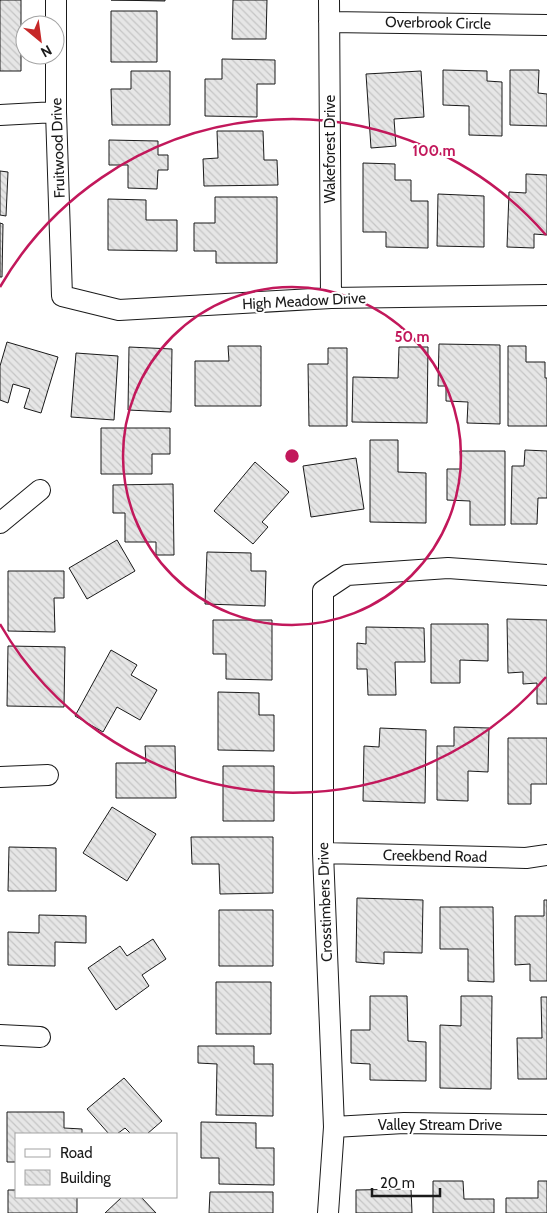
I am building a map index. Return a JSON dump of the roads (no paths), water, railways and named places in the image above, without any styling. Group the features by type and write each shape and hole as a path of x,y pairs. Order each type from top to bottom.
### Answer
{"street":[{"name":"Fruitwood Drive","path":"56,0 56,112 62,296"},
{"name":"Wakeforest Drive","path":"329,0 331,298"},
{"name":"Overbrook Circle","path":"329,22 547,25"},
{"path":"0,115 56,112"},
{"name":"High Meadow Drive","path":"62,296 119,310 331,298 547,295"},
{"path":"0,523 40,490"},
{"name":"Crosstimbers Drive","path":"328,1213 334,1127 323,853 323,591 347,575 356,574 448,568 547,575"},
{"path":"0,777 48,776"},
{"name":"Creekbend Road","path":"323,853 526,858 547,855"},
{"path":"0,1035 40,1038"},
{"name":"Valley Stream Drive","path":"334,1127 404,1123 547,1125"}]}
